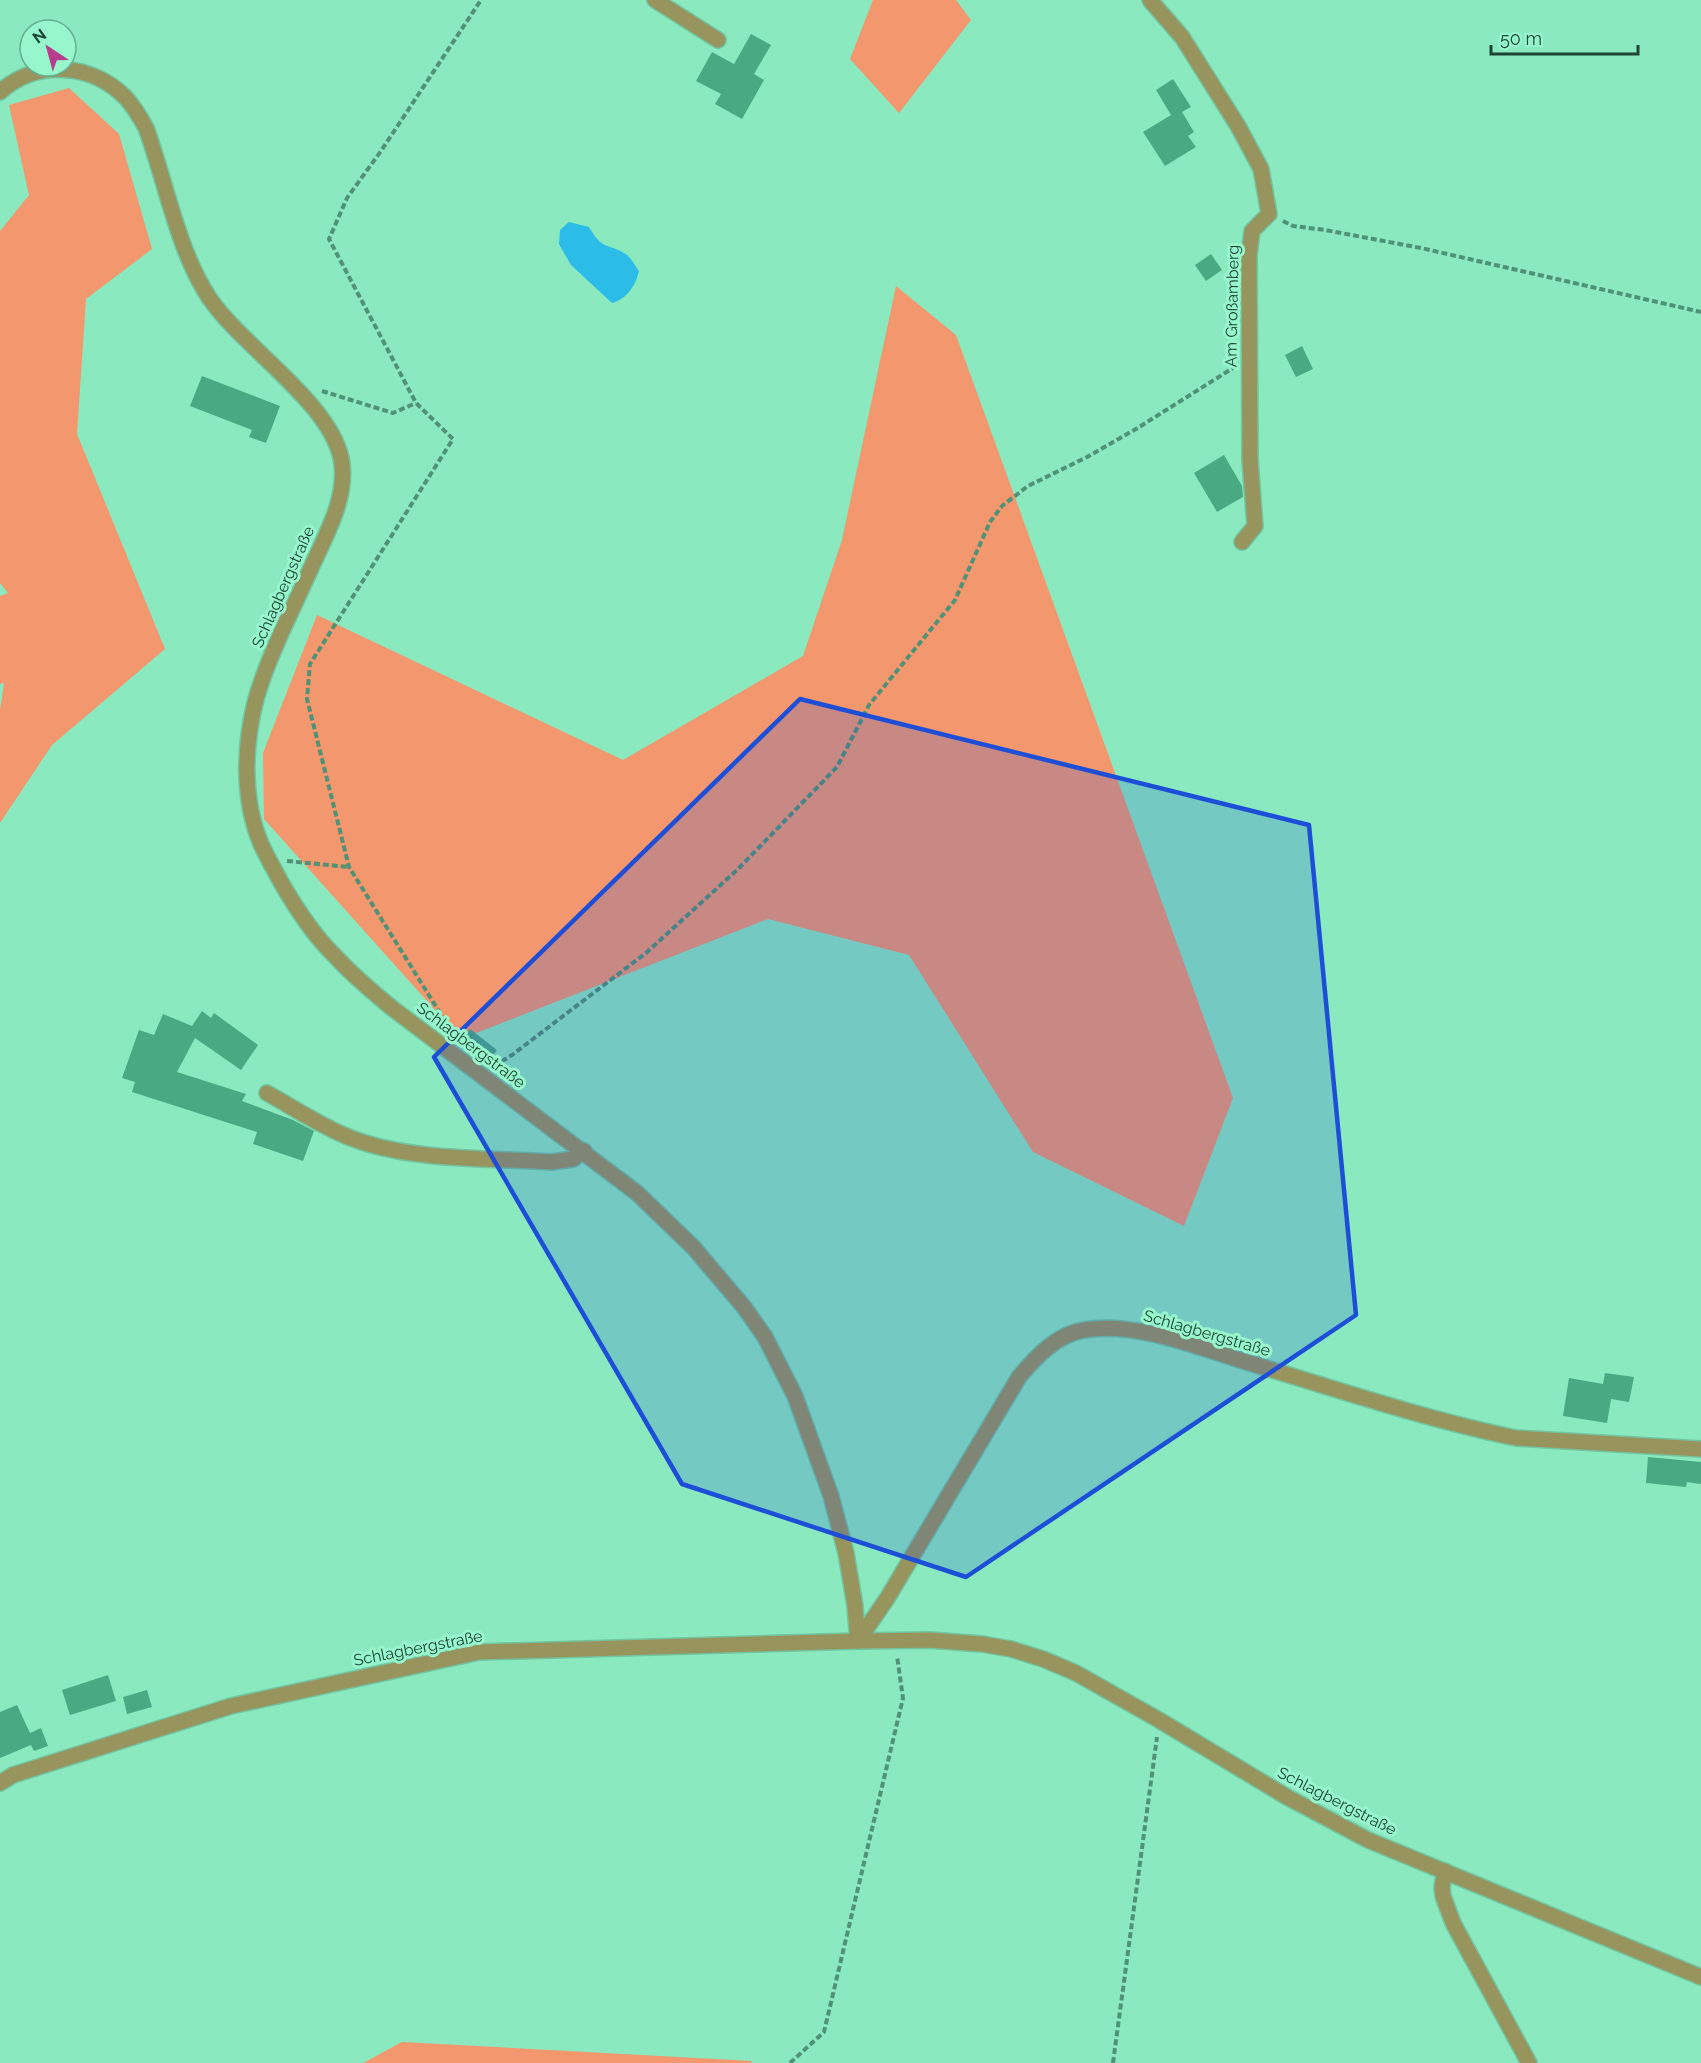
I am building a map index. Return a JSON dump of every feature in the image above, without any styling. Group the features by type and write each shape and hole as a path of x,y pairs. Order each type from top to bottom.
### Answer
{"street":[{"path":"655,0 718,40"},
{"path":"1150,0 1182,37 1238,126 1261,169 1269,214"},
{"name":"Schlagbergstraße","path":"0,92 28,74 55,68 94,76 114,87 126,98 138,112 146,128 184,245 204,289 225,319 297,390 326,427 340,455 343,470 342,486 328,530 266,672 252,720 247,773 249,797 254,825 269,860 301,915 335,957 392,1008 637,1193 693,1247 744,1307 765,1337 795,1396 831,1496 846,1553 858,1641"},
{"name":"Am Großamberg","path":"1242,542 1256,526 1250,460 1249,255 1252,231 1269,214"},
{"path":"267,1093 334,1131 353,1139 405,1152 551,1162 573,1158 584,1151"},
{"name":"Schlagbergstraße","path":"858,1641 888,1597 1019,1377 1053,1344 1081,1330 1112,1328 1161,1337 1347,1393 1507,1436 1549,1441 1701,1449"},
{"name":"Schlagbergstraße","path":"0,1783 13,1775 231,1706 479,1652 858,1641 956,1641 1011,1649 1076,1673 1331,1822 1368,1840 1701,1977"},
{"path":"1445,1871 1443,1896 1453,1923 1529,2063"}],"path":[{"path":"456,1039 349,867 307,699 310,664 453,439 416,403 329,239 347,198 381,151 481,0"},
{"path":"1269,214 1293,226 1421,248 1701,312"},
{"path":"474,1070 492,1067 512,1054 646,953 736,870 837,767 869,705 955,600 990,522 1002,506 1028,486 1087,457 1136,429 1249,358"},
{"path":"297,390 320,390 393,413 416,403"},
{"path":"269,860 349,867"},
{"path":"790,2063 824,2032 903,1698 896,1641"},
{"path":"1113,2063 1159,1720"}],"highlighted area":[{"path":"800,699 1309,825 1356,1315 966,1577 682,1484 434,1057"}],"shaded area":[{"path":"873,0 956,0 971,20 899,113 850,59"},
{"path":"69,88 119,134 152,249 86,299 77,434 165,649 52,745 0,823 0,710 4,683 0,684 0,596 8,593 0,583 0,231 29,195 9,105"},
{"path":"896,286 956,335 1233,1098 1184,1226 1033,1152 909,955 768,919 461,1039 264,819 263,753 317,615 623,760 803,656 842,540"},
{"path":"402,2042 752,2061 751,2063 363,2063"}],"water":[{"path":"569,222 589,227 602,243 627,255 639,271 633,286 622,298 612,303 571,265 559,244 560,230"}],"building":[{"path":"751,34 771,45 754,74 764,80 742,119 715,104 721,94 696,81 712,52 734,64"},
{"path":"1173,79 1191,107 1182,112 1194,132 1188,136 1196,147 1165,166 1143,132 1171,115 1156,90"},
{"path":"1211,254 1222,270 1206,281 1195,265"},
{"path":"1302,346 1313,369 1296,377 1285,355"},
{"path":"202,376 280,406 266,443 249,437 252,430 190,406"},
{"path":"1224,455 1242,486 1243,497 1217,512 1194,473"},
{"path":"202,1011 211,1018 214,1013 258,1045 241,1070 195,1038 177,1072 246,1094 242,1101 293,1120 314,1131 303,1161 253,1144 257,1132 132,1092 135,1082 122,1078 139,1030 154,1035 163,1014 192,1026"},
{"path":"470,1029 497,1050 486,1065 459,1043"},
{"path":"1605,1373 1634,1377 1629,1402 1611,1399 1607,1423 1563,1416 1569,1378 1603,1384"},
{"path":"1648,1457 1701,1462 1701,1484 1687,1482 1686,1487 1646,1483"},
{"path":"108,1675 116,1701 70,1715 62,1690"},
{"path":"147,1690 152,1707 127,1714 123,1697"},
{"path":"17,1705 30,1733 41,1728 48,1746 34,1751 31,1745 0,1758 0,1712"}]}
